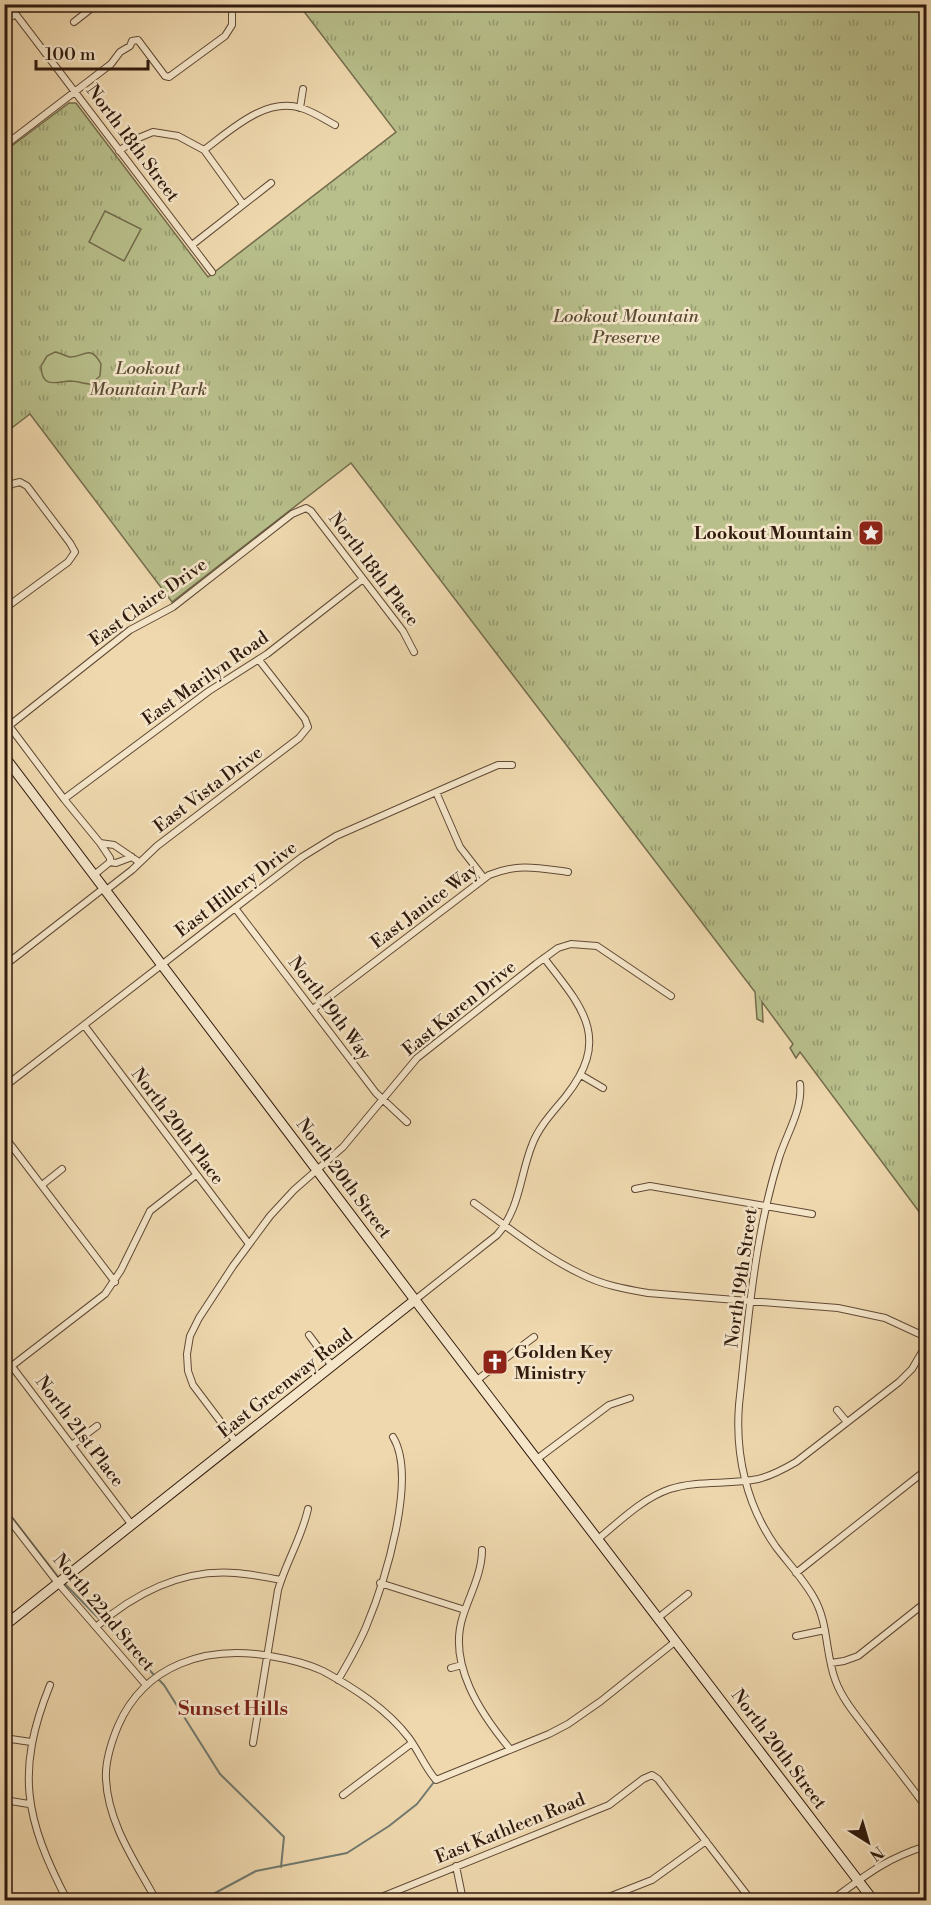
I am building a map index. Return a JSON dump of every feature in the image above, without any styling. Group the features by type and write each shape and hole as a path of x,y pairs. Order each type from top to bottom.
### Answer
{"street":[{"name":"North 18th Street","path":"8,4 212,272"},
{"path":"74,22 97,4"},
{"path":"4,22 15,14"},
{"path":"4,146 111,64 120,52 130,46 132,41 138,40 165,76 169,77 225,36 232,25 232,14"},
{"path":"300,108 303,89"},
{"path":"204,150 251,116 268,109 300,108 335,125"},
{"path":"119,151 136,139 153,132 178,136 204,150 243,204"},
{"path":"192,244 271,183"},
{"path":"4,490 20,482 27,486 75,552 68,562 4,609"},
{"name":"North 18th Place","path":"306,508 311,511 404,631 414,652"},
{"name":"East Claire Drive","path":"10,725 129,630 173,607 292,514 306,508"},
{"name":"East Marilyn Road","path":"64,799 209,691 259,660 363,579"},
{"name":"East Vista Drive","path":"4,966 126,875 174,832 299,738 308,727 305,719 259,660"},
{"path":"4,718 100,843 110,858 110,862"},
{"name":"North 20th Street","path":"4,756 873,1900"},
{"name":"East Hillery Drive","path":"4,1087 235,908 328,840 498,765 512,765"},
{"path":"436,792 460,847 484,878"},
{"path":"100,843 114,845 139,862"},
{"path":"94,875 110,862 120,862 132,857"},
{"path":"120,862 126,875"},
{"name":"East Janice Way","path":"313,1009 484,878 509,868 525,866 568,872"},
{"name":"North 19th Way","path":"235,908 382,1100 407,1122"},
{"name":"East Karen Drive","path":"236,1442 193,1385 188,1371 187,1354 190,1336 199,1318 249,1244 278,1207 343,1147 423,1054 544,958 558,948 571,944 597,946 671,996"},
{"path":"544,958 574,997 586,1020 590,1044 588,1058 581,1075 603,1088"},
{"name":"North 20th Place","path":"84,1025 249,1244"},
{"name":"East Greenway Road","path":"4,1626 497,1234 506,1225 514,1207 531,1145 538,1131 581,1075"},
{"name":"North 19th Street","path":"800,1084 800,1101 782,1148 766,1205 751,1301 738,1423 741,1462 745,1481 765,1529 814,1598 825,1630 836,1682 847,1702 927,1807"},
{"path":"4,1136 115,1281"},
{"path":"42,1185 62,1170"},
{"path":"4,1371 105,1294 115,1281 150,1211 196,1174"},
{"path":"635,1190 651,1186 812,1214"},
{"path":"474,1203 571,1268 599,1282 622,1289 861,1311 885,1318 927,1337"},
{"path":"309,1335 332,1366"},
{"path":"477,1380 534,1338"},
{"path":"598,1539 639,1506 665,1491 688,1485 745,1481 778,1472 796,1462 899,1382 912,1369 927,1345"},
{"name":"North 21st Place","path":"4,1356 132,1525"},
{"path":"537,1459 609,1405 630,1398"},
{"path":"837,1410 847,1422"},
{"path":"72,1445 97,1426"},
{"path":"338,1680 366,1626 397,1525 403,1473 400,1453 393,1437"},
{"path":"796,1573 927,1470"},
{"path":"253,1743 266,1655 281,1580 304,1525 308,1509"},
{"name":"North 22nd Street","path":"4,1513 58,1583 146,1685 168,1670 195,1657 225,1653 266,1655 292,1660 321,1670 377,1707 395,1722 412,1743 436,1780 510,1749"},
{"path":"482,1550 481,1568 465,1610 458,1637 466,1679 481,1709 510,1749 549,1734 576,1719 676,1641"},
{"path":"96,1627 142,1593 185,1578 203,1574 233,1573 281,1580"},
{"path":"380,1583 465,1610"},
{"path":"658,1618 688,1594"},
{"path":"831,1663 858,1656 927,1602"},
{"path":"796,1636 825,1630"},
{"path":"451,1668 462,1665"},
{"path":"50,1685 31,1742 28,1772 29,1804 40,1843 67,1900"},
{"path":"146,1685 124,1712 114,1735 106,1779 115,1823 156,1900"},
{"path":"4,1738 31,1742"},
{"path":"343,1795 412,1743"},
{"name":"East Kathleen Road","path":"374,1900 609,1805 643,1779 652,1775 658,1779 706,1841"},
{"path":"4,1800 29,1804"},
{"path":"601,1900 652,1880 706,1841 751,1900"},
{"path":"832,1900 878,1866 900,1854 927,1846"},
{"path":"456,1866 464,1900"}],"green space":[{"name":"Lookout Mountain Preserve","path":"299,5 926,5 926,1221 800,1052 796,1058 790,1048 793,1044 762,1002 763,1022 757,1019 755,992 351,463 172,602 30,414 5,433 5,151 69,103 76,103 208,277 396,132"},
{"path":"105,211 141,229 124,261 89,242"},
{"path":"55,352 70,357 86,353 93,354 101,364 100,376 91,384 47,381 41,366 47,356"}],"waterway":[{"path":"4,1507 59,1578"},
{"path":"63,1582 164,1685 220,1774 284,1837 281,1867"},
{"path":"202,1900 256,1871 347,1853 389,1826 417,1804 434,1782"}],"place":[{"name":"Lookout Mountain","path":"871,533"},
{"name":"Golden Key Ministry","path":"495,1362"}],"district":[{"name":"Sunset Hills","path":"233,1708"}],"park label":[{"name":"Lookout Mountain Park","path":"148,378"}]}
